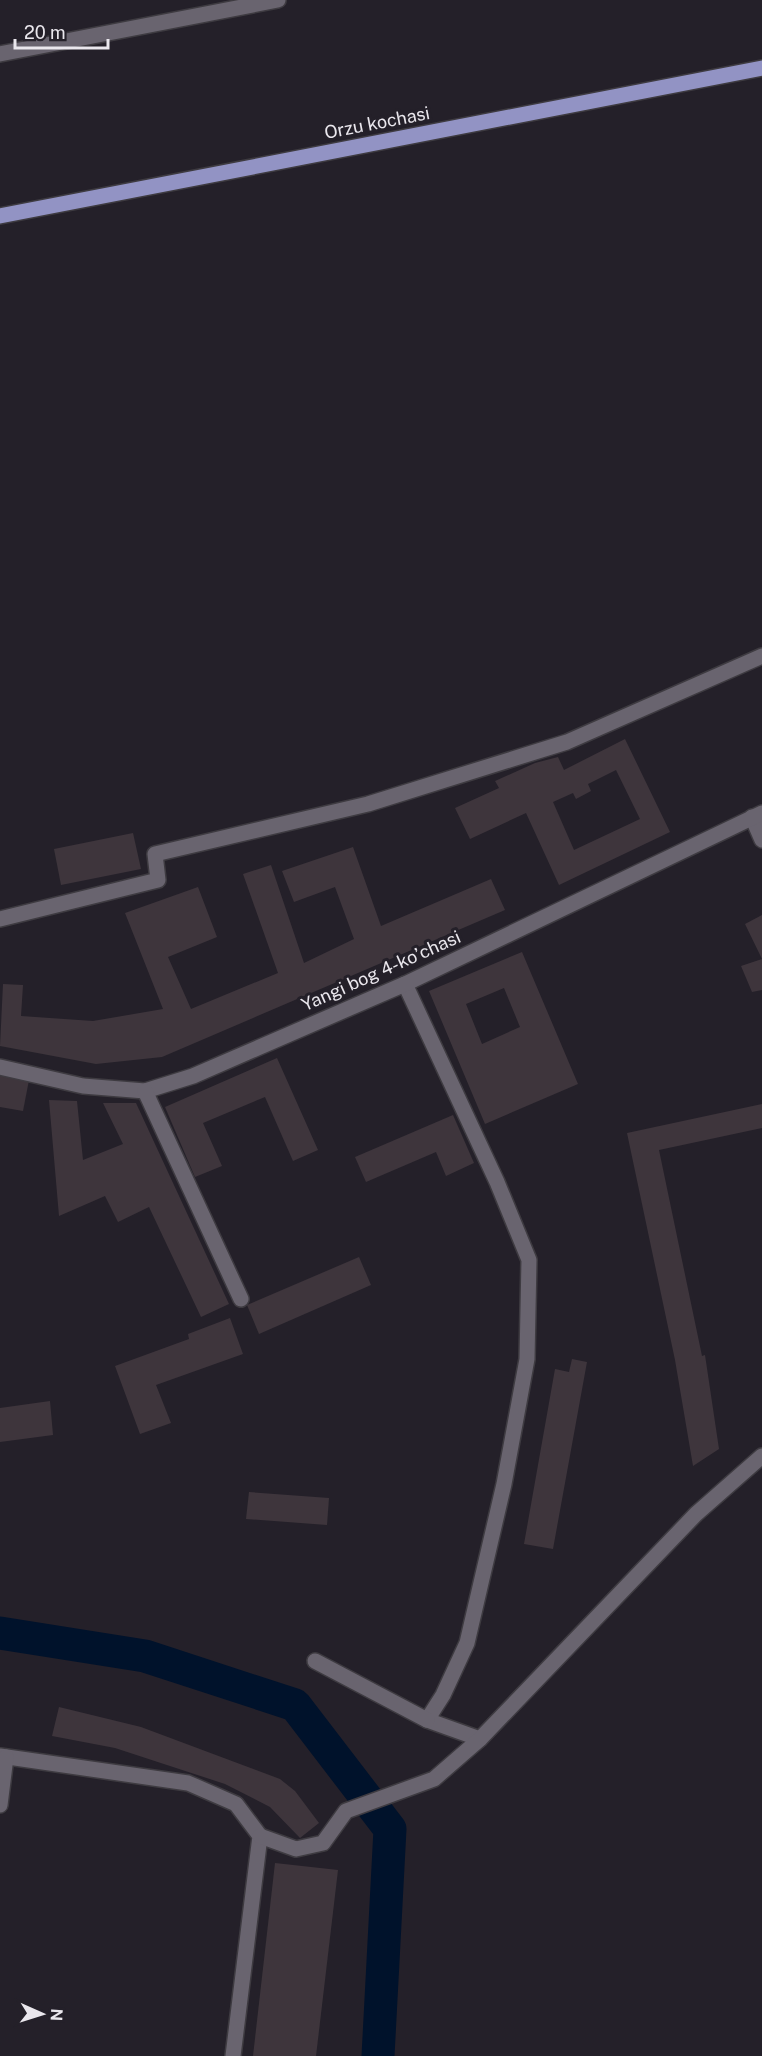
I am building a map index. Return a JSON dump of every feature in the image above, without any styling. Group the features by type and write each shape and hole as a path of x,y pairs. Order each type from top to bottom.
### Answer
{"main road":[{"name":"Orzu kochasi","path":"0,216 762,68"}],"street":[{"path":"0,54 278,0"},
{"path":"0,919 158,880 155,854 368,804 567,742 762,656"},
{"path":"757,815 762,840"},
{"name":"Yangi bog 4-koʼchasi","path":"0,1067 83,1086 144,1091 193,1076 405,984 757,815"},
{"path":"405,984 497,1182 529,1260 527,1359 504,1484 467,1643 443,1695 427,1720"},
{"path":"144,1091 241,1299"},
{"path":"0,1805 3,1756 188,1783 236,1804 260,1836 296,1849 323,1843 346,1811 434,1779 480,1739 696,1514 762,1456"},
{"path":"315,1660 427,1720 480,1739"},
{"path":"233,2056 260,1836"}],"building":[{"path":"625,739 670,832 559,885 526,813 470,839 455,808 499,788 495,781 535,763 558,757 564,770","holes":["616,770 640,819 574,850 553,802 573,793 576,799 591,791 588,784"]},
{"path":"133,833 141,869 61,885 54,849"},
{"path":"353,847 381,926 491,879 505,910 162,1057 96,1064 0,1046 3,984 23,985 21,1016 93,1021 163,1009 125,913 198,887 217,937 168,957 191,1009 278,973 243,874 271,865 304,963 354,939 335,887 294,902 282,871"},
{"path":"762,915 762,959 745,924"},
{"path":"522,952 578,1084 485,1124 429,991","holes":["504,988 520,1027 482,1044 466,1004"]},
{"path":"762,959 762,990 752,992 741,966"},
{"path":"277,1058 318,1150 293,1161 265,1097 203,1123 222,1166 195,1177 165,1107"},
{"path":"0,1075 29,1080 23,1111 0,1107"},
{"path":"49,1100 77,1101 83,1160 123,1144 103,1103 136,1103 229,1304 201,1317 149,1207 118,1222 105,1196 59,1216"},
{"path":"762,1104 762,1128 659,1150 702,1356 705,1355 719,1449 693,1466 675,1360 627,1133"},
{"path":"453,1115 474,1163 446,1176 436,1152 366,1182 355,1157"},
{"path":"359,1257 371,1285 259,1334 247,1305"},
{"path":"230,1318 243,1354 156,1385 171,1423 140,1434 115,1366 189,1339 188,1334"},
{"path":"572,1359 587,1362 553,1549 524,1544 555,1369 569,1372"},
{"path":"50,1401 53,1435 0,1442 0,1408"},
{"path":"249,1492 329,1498 327,1525 246,1519"},
{"path":"59,1707 141,1727 280,1779 295,1791 319,1823 300,1838 270,1807 225,1784 115,1748 52,1736"},
{"path":"275,1863 338,1870 316,2056 253,2056"}],"waterway":[{"path":"0,1633 145,1656 295,1705 390,1829 378,2056"}]}
